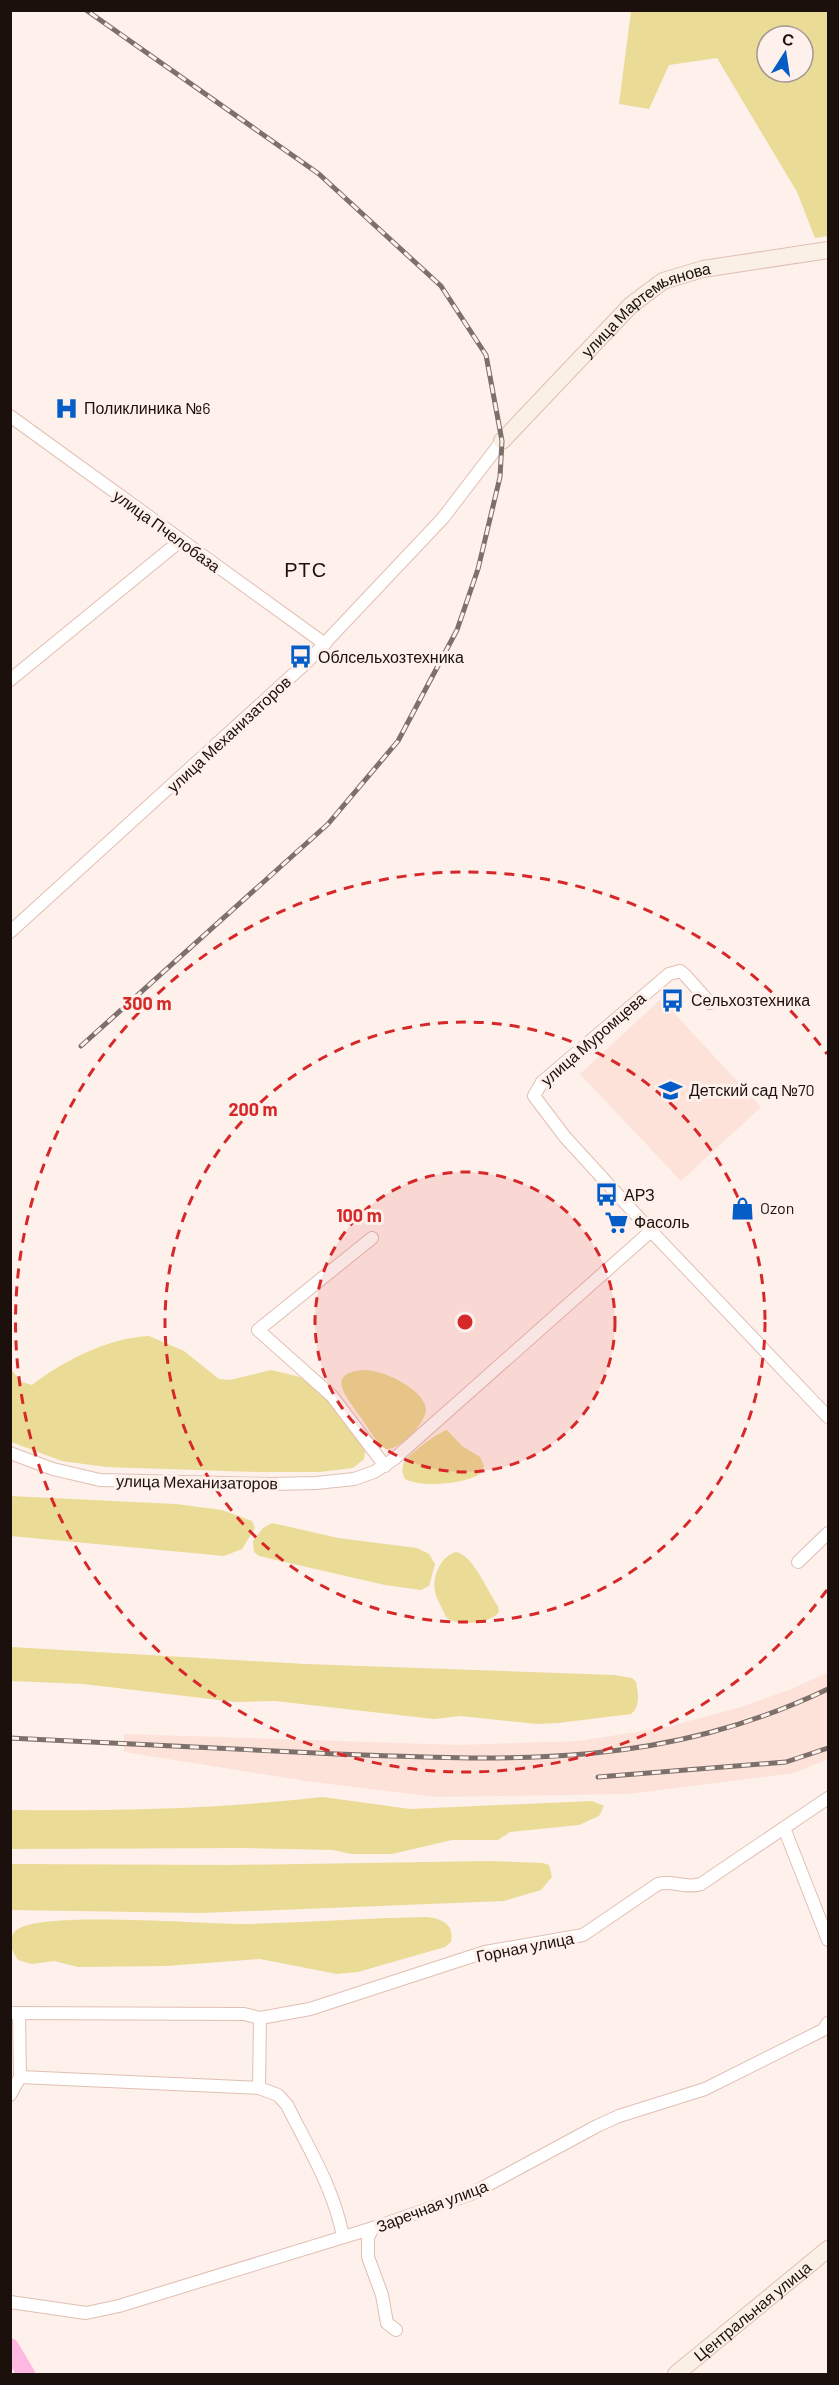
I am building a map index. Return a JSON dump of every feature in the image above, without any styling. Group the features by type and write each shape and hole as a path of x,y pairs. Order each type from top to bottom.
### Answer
{"street":[{"name":"улица Мартемьянова","path":"502,441 631,305 663,281 703,269 828,250"},
{"name":"улица Пчелобаза","path":"10,416 325,644"},
{"name":"улица Механизаторов","path":"10,932 325,644 443,518 502,441"},
{"path":"10,680 180,541"},
{"name":"улица Муромцева","path":"710,1003 680,971 669,974 542,1082 534,1096 565,1137 651,1232 828,1417"},
{"path":"372,1238 258,1330 332,1396 385,1466 651,1232"},
{"name":"улица Механизаторов","path":"10,1453 79,1476 129,1481 316,1483 354,1479 385,1466"},
{"path":"798,1562 828,1533"},
{"name":"Горная улица","path":"10,2095 20,2077 15,2013 244,2014 260,2018 310,2009 485,1952 583,1935 658,1884 667,1882 683,1886 701,1884 828,1798"},
{"path":"784,1828 828,1941"},
{"path":"259,2088 260,2018"},
{"name":"Заречная улица","path":"10,2302 86,2313 119,2306 374,2228 471,2194 597,2126 619,2116 705,2090 826,2029"},
{"path":"20,2077 259,2088 278,2096 287,2105 329,2185 337,2205 343,2236"},
{"path":"374,2228 368,2237 368,2258 382,2295 387,2323 396,2330"},
{"name":"Центральная улица","path":"676,2374 828,2248"}],"shaded area":[{"path":"631,11 828,11 828,236 815,238 797,192 717,58 669,65 649,109 619,104"},
{"name":"Детский сад №70","path":"661,999 761,1107 681,1181 580,1074"},
{"path":"149,1336 184,1351 219,1379 230,1380 271,1370 300,1377 332,1402 362,1446 365,1452 364,1459 353,1468 320,1472 106,1467 62,1461 11,1442 10,1368 22,1382 32,1385 58,1367 88,1352 118,1341"},
{"path":"366,1370 402,1382 418,1394 426,1409 422,1421 411,1435 391,1448 386,1449 375,1438 344,1393 342,1380 345,1375"},
{"path":"447,1430 462,1446 480,1457 484,1466 480,1474 443,1484 412,1482 405,1479 402,1468 408,1458 418,1448"},
{"path":"10,1496 176,1504 222,1510 252,1521 255,1528 242,1549 224,1556 11,1536"},
{"path":"272,1523 338,1538 417,1548 429,1554 435,1564 429,1586 421,1590 385,1585 259,1556 254,1552 253,1541 263,1528"},
{"path":"456,1552 469,1560 480,1575 498,1606 499,1612 495,1616 474,1623 458,1622 446,1617 434,1585 436,1573 442,1562"},
{"path":"11,1647 305,1664 614,1675 632,1678 636,1682 638,1699 631,1714 558,1723 537,1724 460,1716 434,1719 275,1701 236,1702 83,1684 11,1681"},
{"path":"828,1672 828,1759 794,1773 627,1794 437,1797 313,1782 124,1752 124,1734 458,1745 579,1741 667,1727 741,1707 792,1689"},
{"path":"323,1797 410,1809 592,1801 604,1806 599,1816 579,1825 510,1832 498,1840 452,1840 392,1854 245,1848 11,1849 11,1810 167,1808"},
{"path":"491,1861 543,1863 549,1865 552,1877 541,1890 504,1901 201,1913 11,1910 11,1864 230,1865"},
{"path":"425,1917 436,1919 449,1926 451,1942 445,1947 358,1972 337,1974 260,1959 166,1966 78,1967 54,1961 32,1964 18,1960 11,1944 12,1936 18,1929 34,1924 59,1921 125,1920 242,1924"}],"waterway":[{"path":"10,2347 26,2374"}],"railway":[{"path":"81,1046 328,824 398,741 457,630 478,569 500,477 502,441 486,355 441,286 319,174 86,10"},
{"path":"10,1738 465,1758 587,1754 647,1746 706,1733 767,1715 828,1689"},
{"path":"598,1777 786,1762 828,1748"}],"place":[{"name":"Поликлиника №6","path":"66,408"},
{"name":"Облсельхозтехника","path":"300,657"},
{"name":"Сельхозтехника","path":"673,1000"},
{"name":"Детский сад №70","path":"671,1090"},
{"name":"АРЗ","path":"606,1195"},
{"name":"Ozon","path":"742,1208"},
{"name":"Фасоль","path":"616,1222"}],"district":[{"name":"РТС","path":"306,570"}]}
